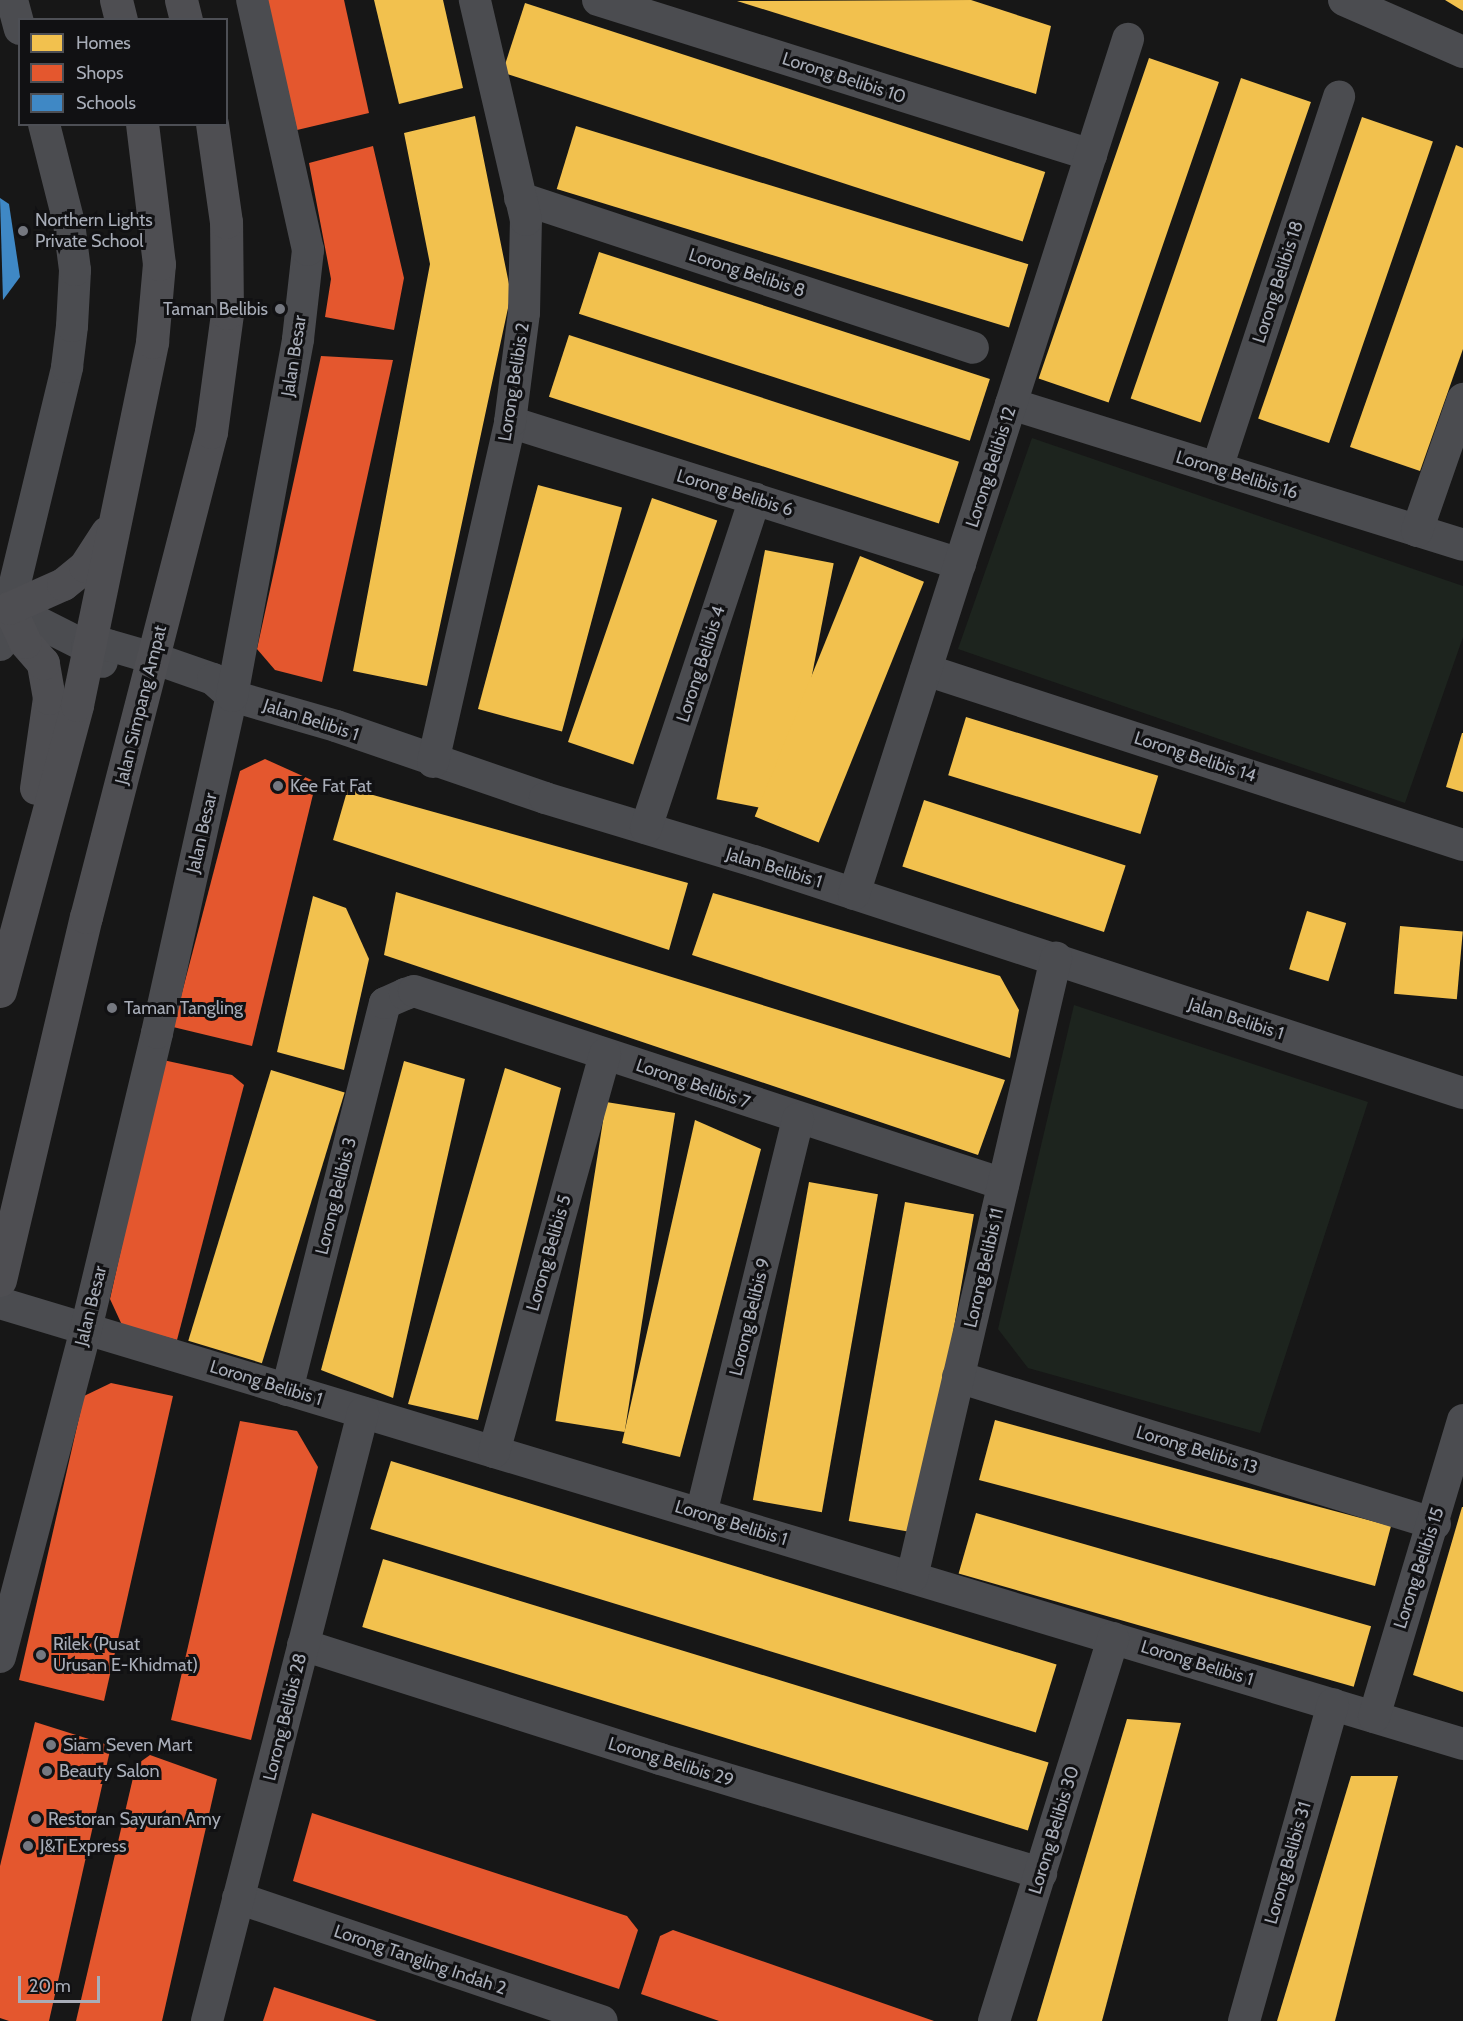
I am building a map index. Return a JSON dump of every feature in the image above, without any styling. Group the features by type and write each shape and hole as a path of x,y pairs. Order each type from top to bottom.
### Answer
{"highway":[{"path":"117,0 121,18"},
{"path":"181,0 186,18"},
{"path":"0,991 16,921 77,705 87,647 118,515 153,342 159,264 142,126"},
{"name":"Jalan Simpang Ampat","path":"0,1280 150,668 211,432 227,313 226,222 212,126"},
{"path":"16,921 49,698 43,663 25,642 4,606 63,584 86,566 118,515"}],"street":[{"path":"12,0 18,21"},
{"name":"Jalan Besar","path":"0,1657 86,1329 232,696 291,381 308,250 252,0"},
{"name":"Lorong Belibis 2","path":"433,762 510,422 524,313 526,220 475,0"},
{"name":"Lorong Belibis 10","path":"598,0 1091,156"},
{"path":"1344,0 1463,52"},
{"name":"Lorong Belibis 12","path":"854,894 1128,39"},
{"name":"Lorong Belibis 18","path":"1217,468 1339,97"},
{"path":"0,645 4,606 67,367 72,326 75,270 69,223 45,126"},
{"name":"Lorong Belibis 8","path":"520,198 973,348"},
{"path":"1417,531 1463,399"},
{"name":"Lorong Belibis 16","path":"1011,404 1463,545"},
{"name":"Lorong Belibis 6","path":"510,422 960,564"},
{"name":"Lorong Belibis 4","path":"646,828 755,499"},
{"path":"4,606 87,647"},
{"name":"Jalan Belibis 1","path":"87,647 108,645 150,668 213,679 232,696 336,726 433,762 1056,958 1463,1093"},
{"name":"Lorong Belibis 14","path":"926,670 1463,845"},
{"name":"Lorong Belibis 11","path":"912,1577 1056,958"},
{"name":"Lorong Belibis 7","path":"385,1003 414,991 798,1119 1004,1184"},
{"name":"Lorong Belibis 3","path":"287,1390 385,1003"},
{"name":"Lorong Belibis 5","path":"494,1452 605,1054"},
{"name":"Lorong Belibis 9","path":"701,1514 798,1119"},
{"name":"Lorong Belibis 1","path":"0,1303 1463,1743"},
{"name":"Lorong Belibis 13","path":"958,1377 1435,1524"},
{"name":"Lorong Belibis 28","path":"207,2021 363,1413"},
{"name":"Lorong Belibis 15","path":"1374,1717 1435,1524 1463,1420"},
{"name":"Lorong Belibis 30","path":"994,2021 1113,1638"},
{"name":"Lorong Belibis 29","path":"303,1645 660,1759 1041,1873"},
{"name":"Lorong Belibis 31","path":"1244,2021 1333,1704"},
{"name":"Lorong Tangling Indah 2","path":"238,1898 602,2021"}],"shaded area":[{"path":"1032,438 1463,586 1463,637 1405,803 958,649"},
{"path":"1074,1005 1368,1102 1260,1433 1028,1368 998,1329"}],"building: Homes":[{"path":"374,0 443,0 463,88 399,104"},
{"path":"971,0 1051,26 1036,94 737,1"},
{"path":"1445,0 1463,0 1463,11"},
{"path":"525,3 1045,172 1023,241 502,72"},
{"path":"1149,58 1219,82 1109,403 1039,379"},
{"path":"1241,78 1311,102 1201,423 1131,399"},
{"path":"475,116 511,294 427,686 353,671 430,264 404,133"},
{"path":"1362,117 1433,141 1329,443 1258,419"},
{"path":"576,126 1028,264 1009,327 557,189"},
{"path":"1456,145 1463,148 1463,349 1420,471 1350,447"},
{"path":"599,252 990,379 970,441 579,314"},
{"path":"569,335 959,462 939,524 549,397"},
{"path":"538,485 622,508 562,732 478,709"},
{"path":"652,498 717,520 633,764 568,742"},
{"path":"765,550 834,563 785,813 717,799"},
{"path":"860,556 924,582 819,842 755,817"},
{"path":"966,717 1158,776 1140,834 948,775"},
{"path":"1463,733 1463,792 1446,787"},
{"path":"348,788 688,883 669,950 333,840"},
{"path":"924,800 1126,866 1104,932 902,867"},
{"path":"396,892 1005,1080 978,1155 384,955"},
{"path":"713,893 1000,976 1019,1010 1010,1058 692,955"},
{"path":"313,896 346,908 369,959 344,1070 277,1052"},
{"path":"1307,911 1346,923 1328,981 1289,969"},
{"path":"1400,926 1463,931 1457,999 1394,994"},
{"path":"404,1061 465,1079 393,1398 321,1370"},
{"path":"505,1068 561,1088 478,1420 408,1404"},
{"path":"271,1070 345,1093 262,1363 188,1341"},
{"path":"606,1102 675,1113 625,1432 555,1421"},
{"path":"695,1120 761,1149 680,1457 622,1443"},
{"path":"809,1182 878,1194 822,1512 753,1500"},
{"path":"905,1202 974,1214 918,1533 849,1521"},
{"path":"995,1420 1391,1526 1375,1586 979,1480"},
{"path":"391,1461 1057,1664 1036,1732 370,1529"},
{"path":"1463,1507 1463,1692 1413,1675"},
{"path":"976,1513 1371,1626 1354,1687 959,1574"},
{"path":"383,1559 1049,1762 1028,1830 362,1627"},
{"path":"1127,1719 1181,1723 1102,2021 1037,2021"},
{"path":"1351,1776 1398,1776 1335,2021 1277,2021"}],"building: Shops":[{"path":"267,0 344,0 369,113 297,130"},
{"path":"373,146 404,278 394,330 325,317 331,279 309,163"},
{"path":"321,356 393,360 322,682 275,670 257,649"},
{"path":"265,759 316,782 252,1046 173,1027 240,771"},
{"path":"163,1060 232,1075 244,1085 177,1340 122,1325 110,1299"},
{"path":"111,1383 173,1396 104,1701 19,1680 84,1396"},
{"path":"240,1421 297,1431 318,1467 251,1740 171,1720"},
{"path":"35,1722 111,1746 49,2021 9,2021 0,2018 0,1866"},
{"path":"150,1755 217,1779 162,2021 76,2021 136,1765"},
{"path":"312,1813 627,1916 638,1930 619,1989 293,1881"},
{"path":"673,1930 934,2021 719,2021 641,1994 660,1936"},
{"path":"274,1987 377,2021 263,2021"}],"building: Schools":[{"path":"0,198 9,204 20,277 3,300"}],"place":[{"name":"Northern Lights Private School","path":"23,231"},
{"name":"Taman Belibis","path":"280,309"},
{"name":"Kee Fat Fat","path":"278,786"},
{"name":"Taman Tangling","path":"112,1008"},
{"name":"Rilek (Pusat Urusan E-Khidmat)","path":"41,1655"},
{"name":"Siam Seven Mart","path":"51,1745"},
{"name":"Beauty Salon","path":"47,1771"},
{"name":"Restoran Sayuran Amy","path":"36,1819"},
{"name":"J&T Express","path":"28,1846"}]}
